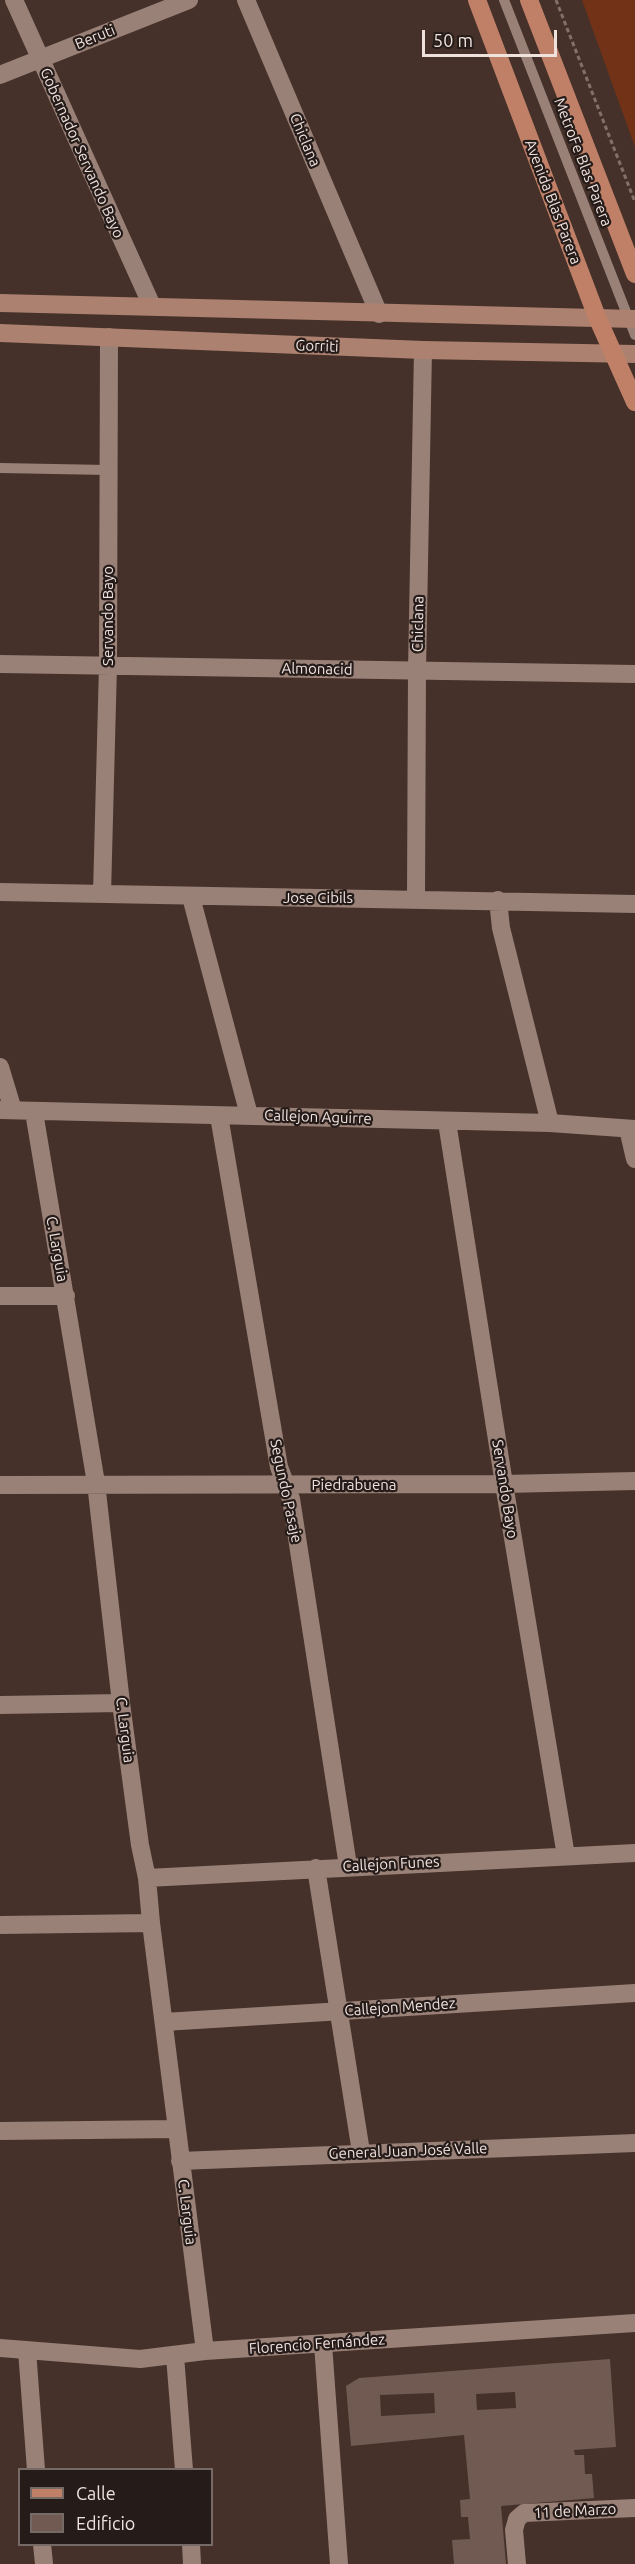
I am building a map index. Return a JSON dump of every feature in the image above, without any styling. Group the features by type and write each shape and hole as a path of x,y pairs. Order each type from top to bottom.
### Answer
{"main road":[{"name":"Avenida Blas Parera","path":"477,0 597,317 616,354 635,402"},
{"path":"529,0 635,274"},
{"path":"0,303 379,314 597,317 633,324"},
{"name":"Gorriti","path":"0,333 423,350 635,354"}],"street":[{"name":"Gobernador Servando Bayo","path":"14,0 152,306"},
{"name":"Beruti","path":"0,75 189,0"},
{"name":"Chiclana","path":"246,0 379,314"},
{"name":"Servando Bayo","path":"102,894 108,665 109,337"},
{"name":"Chiclana","path":"416,898 417,671 423,350"},
{"name":"Almonacid","path":"0,664 635,674"},
{"name":"Jose Cibils","path":"0,892 191,897 416,898 635,904"},
{"path":"191,897 249,1115"},
{"path":"498,900 501,928 550,1123"},
{"path":"0,1069 6,1110"},
{"name":"Callejon Aguirre","path":"6,1110 550,1123 632,1129"},
{"name":"C. Larguia","path":"34,1112 96,1483 121,1703 140,1845 147,1878 205,2351"},
{"name":"Segundo Pasaje","path":"219,1116 279,1467 293,1511 348,1866"},
{"name":"Servando Bayo","path":"447,1122 566,1856"},
{"path":"632,1129 635,1160"},
{"path":"0,1296 66,1296"},
{"name":"Piedrabuena","path":"0,1485 96,1483 504,1484 635,1481"},
{"path":"0,1705 121,1703"},
{"name":"Callejon Funes","path":"147,1878 635,1852"},
{"path":"316,1868 361,2152"},
{"path":"0,1925 151,1923"},
{"name":"Callejon Mendez","path":"164,2022 635,1993"},
{"path":"0,2131 176,2128"},
{"name":"General Juan José Valle","path":"180,2161 361,2152 635,2143"},
{"name":"Florencio Fernández","path":"0,2348 140,2359 205,2351 635,2323"},
{"path":"323,2344 339,2564"},
{"path":"27,2350 36,2468"},
{"path":"175,2356 184,2468"},
{"name":"11 de Marzo","path":"517,2564 514,2530 517,2519 524,2513 635,2508"},
{"path":"42,2546 44,2564"},
{"path":"191,2546 192,2564"}],"lane":[{"name":"MetroFe Blas Parera","path":"504,0 633,324"},
{"path":"0,468 108,470"}],"path":[{"path":"556,0 635,202"}],"shaded area":[{"path":"582,0 635,0 635,147"}],"building":[{"path":"610,2359 616,2447 574,2450 575,2455 584,2455 585,2474 592,2474 594,2498 501,2506 506,2564 454,2564 452,2540 470,2539 468,2517 461,2517 460,2500 470,2499 464,2435 351,2446 346,2386 359,2378","holes":["515,2392 516,2408 477,2410 476,2394","434,2393 435,2413 381,2416 380,2395"]}]}
